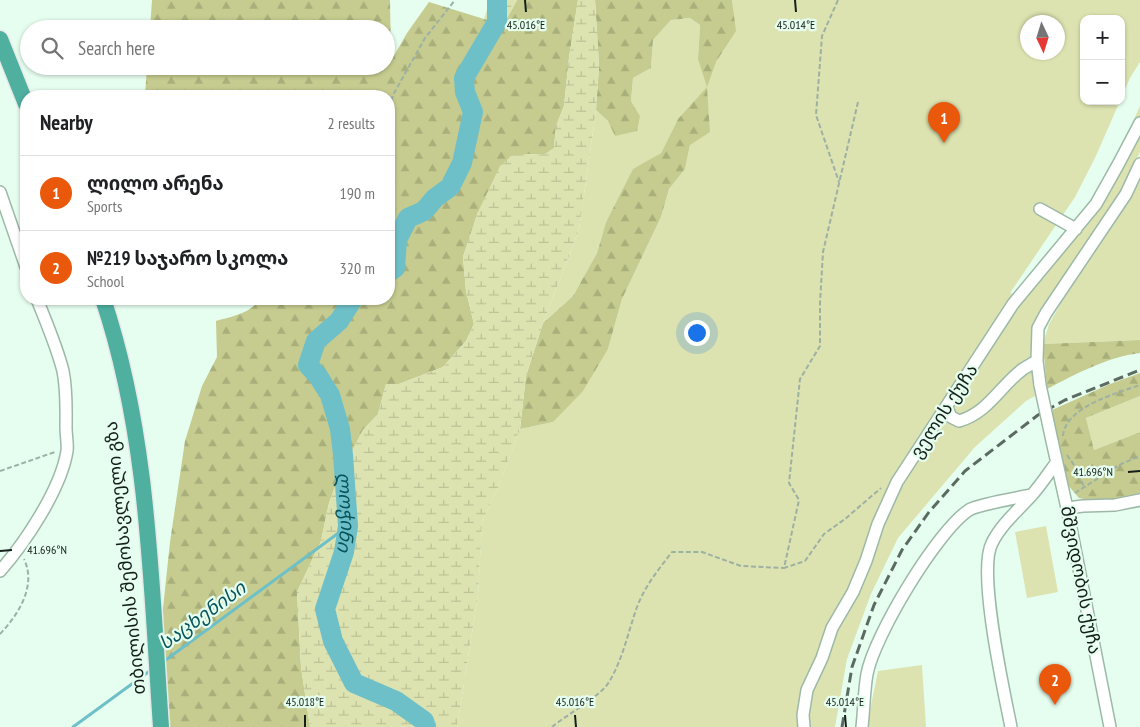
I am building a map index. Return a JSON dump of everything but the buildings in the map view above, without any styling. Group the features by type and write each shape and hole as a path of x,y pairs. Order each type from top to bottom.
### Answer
{"highway":[{"path":"0,39 20,90"},
{"name":"თბილისის შემოსავლელი გზა","path":"104,305 114,333 137,440 149,562 161,727"}],"street":[{"name":"ველის ქუჩა","path":"804,727 803,715 807,690 822,658 832,628 852,592 866,561 878,524 897,482 1013,304 1096,204 1140,123"},
{"name":"მშვიდობის ქუჩა","path":"1110,727 1066,504 1056,463 1057,440 1040,385 1037,361 1038,328 1046,313 1126,194 1140,164"},
{"path":"0,192 20,250"},
{"path":"1040,210 1076,229"},
{"path":"0,571 18,549 46,505 58,480 66,448 67,396 62,370 39,305"},
{"path":"947,408 951,417 959,421 969,418 996,397 1024,368 1037,361"},
{"path":"1011,727 1000,674 987,587 986,562 991,544 1006,522 1032,495 1056,463"},
{"path":"862,727 867,673 880,634 942,537 970,509 1032,495"},
{"path":"1066,504 1115,505 1140,500"}],"path":[{"path":"395,91 425,38 455,0"},
{"path":"838,0 822,36 816,115 839,183"},
{"path":"784,568 799,500 789,483 800,379 820,346 823,252 858,102"},
{"path":"1057,440 1069,419 1101,399 1140,385"},
{"path":"0,471 66,448"},
{"path":"1066,450 1084,487"},
{"path":"1066,504 1084,487 1140,456"},
{"path":"552,727 608,684 627,640 640,600 650,580 672,552 702,552 742,566 784,568 805,561 824,534 845,519 862,502 882,487 897,482"},
{"path":"0,634 15,618 28,586 28,568 18,549"}],"green space":[{"path":"152,0 390,0 390,20 151,20"},
{"path":"490,0 517,0 505,22 484,19"},
{"path":"517,0 578,0 564,106 556,126 554,148 544,155 527,154 478,212 463,257 466,291 474,324 466,341 443,367 399,384 386,384 378,414 363,430 339,476 329,503 321,541 297,592 301,667 310,727 168,727 161,627 170,542 185,441 202,386 217,357 216,321 234,316 255,305 395,305 395,90 145,90 146,75 395,75 395,54 429,2 484,19 505,22"},
{"path":"578,0 595,0 599,66 596,110 579,230 543,323 526,376 520,429 498,488 482,522 478,595 457,727 310,727 301,667 297,592 321,541 329,503 339,476 363,430 378,414 386,384 399,384 443,367 466,341 474,324 466,291 463,257 478,212 500,166 511,156 527,154 544,155 554,148 556,126 564,106"},
{"path":"595,0 732,0 736,31 716,62 707,87 698,59 700,25 690,18 671,20 653,40 651,68 633,78 631,101 640,116 637,131 615,136 608,121 596,110 599,66"},
{"path":"732,0 1140,0 1140,62 1125,89 1125,15 1080,15 1080,105 1118,105 1095,158 1075,197 1010,293 1027,298 1107,179 1140,106 1140,152 1118,199 1039,311 1031,344 1035,396 1026,401 975,447 898,538 871,594 847,659 835,727 457,727 478,595 482,522 498,488 520,429 553,422 608,349 622,299 661,217 669,189 685,169 690,145 678,119 661,153 633,170 606,222 597,253 573,296 543,323 579,230 596,110 608,121 640,116 631,101 633,78 651,68 653,40 671,20 690,18 700,25 698,59 716,62 725,48 733,10"},
{"path":"707,87 710,132 690,145 685,169 669,189 661,217 622,299 608,349 583,391 553,422 520,429 526,376 543,323 573,296 597,253 606,222 633,169 661,153 678,119"},
{"path":"1140,176 1140,340 1043,344 1049,324 1081,268"},
{"path":"1140,340 1140,353 1104,362 1047,389 1043,344"},
{"path":"1140,373 1140,396 1086,418 1094,450 1140,432 1140,496 1099,502 1079,498 1066,483 1052,410"},
{"path":"1140,396 1140,432 1094,450 1086,418"},
{"path":"1046,526 1058,592 1027,598 1015,532"},
{"path":"922,665 926,727 868,727 878,671"}],"waterway":[{"name":"ლოჭინი","path":"395,268 397,240 408,218 424,211 435,198 450,187 462,163 473,112 465,92 464,78 497,22 497,0"},
{"name":"საცხენისი","path":"349,305 339,321 316,341 308,365 318,376 330,395 340,429 348,526 344,552 325,609 333,641 354,683 396,701 424,721 426,727"},
{"name":"საცხენისი","path":"163,662 348,526"},
{"name":"საცხენისი","path":"73,727 151,670"}],"railway":[{"path":"842,727 852,667 874,605 902,550 929,512 965,471 1038,415 1065,400 1140,370"}],"place":[{"name":"ლილო არენა","path":"944,143"},
{"name":"№219 საჯარო სკოლა","path":"1055,705"}]}
